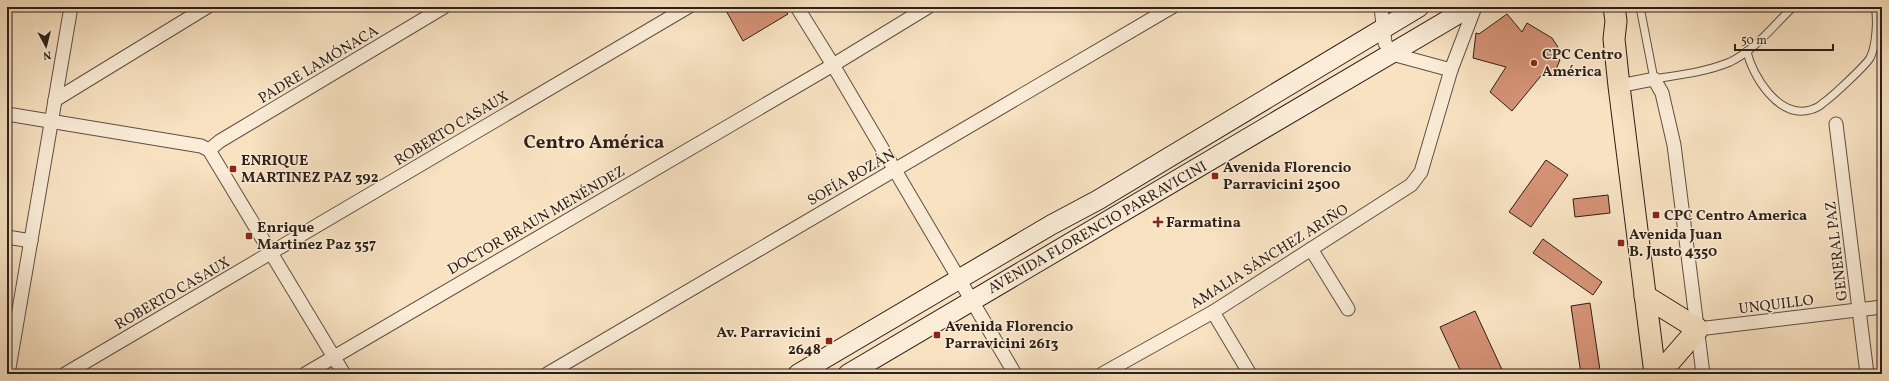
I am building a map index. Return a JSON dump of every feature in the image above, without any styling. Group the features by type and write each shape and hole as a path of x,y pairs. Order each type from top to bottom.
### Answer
{"main road":[{"name":"AVENIDA FLORENCIO PARRAVICINI","path":"798,374 960,278 1104,196 1418,7"},
{"name":"AVENIDA FLORENCIO PARRAVICINI","path":"848,374 1470,7"},
{"path":"1603,7 1605,22 1614,39"},
{"path":"1614,7 1616,21 1614,39 1619,86 1654,374"},
{"path":"1645,296 1698,329 1659,374"}],"street":[{"path":"8,374 71,7"},
{"path":"55,100 207,7"},
{"name":"PADRE LAMÓNACA","path":"209,150 220,140 444,7"},
{"name":"ROBERTO CASAUX","path":"65,374 688,7"},
{"path":"797,7 960,278 971,301 1015,374"},
{"name":"DOCTOR BRAUN MENÉNDEZ","path":"305,374 833,65 928,7"},
{"name":"SOFÍA BOZÁN","path":"548,374 1172,7"},
{"path":"1381,7 1385,43 1392,54 1451,70"},
{"name":"AMALIA SÁNCHEZ ARIÑO","path":"1102,374 1213,312 1411,185 1418,178 1451,70 1475,7"},
{"path":"1619,86 1654,79 1662,93 1674,145 1703,374"},
{"path":"7,114 201,146 209,150 215,157 344,374"},
{"name":"GENERAL PAZ","path":"1836,124 1867,374"},
{"path":"7,238 31,241"},
{"path":"1310,249 1348,309"},
{"name":"UNQUILLO","path":"1698,329 1882,307"},
{"path":"1213,312 1250,374"}],"lane":[{"path":"1640,7 1654,79 1713,68 1731,61 1747,51 1793,7"},
{"path":"1747,51 1749,62 1759,80 1772,98 1785,107 1799,111 1810,110 1823,104 1870,58 1874,46 1875,7"}],"building":[{"path":"724,7 783,7 788,14 743,41"},
{"name":"CPC Centro América","path":"1507,14 1522,32 1527,23 1552,38 1558,47 1552,54 1560,60 1554,74 1545,71 1512,111 1490,92 1506,67 1473,58 1476,33 1479,34"},
{"path":"1546,160 1568,175 1531,227 1509,212"},
{"path":"1608,195 1610,213 1575,217 1573,199"},
{"path":"1543,239 1602,282 1593,295 1533,253"},
{"path":"1590,303 1600,370 1594,371 1594,374 1581,374 1571,306"},
{"path":"1475,311 1504,374 1462,374 1440,327"}],"place":[{"name":"CPC Centro América","path":"1534,63"},
{"name":"ENRIQUE MARTINEZ PAZ 392","path":"233,169"},
{"name":"Avenida Florencio Parravicini 2500","path":"1215,176"},
{"name":"CPC Centro America","path":"1656,215"},
{"name":"Farmatina","path":"1158,222"},
{"name":"Enrique Martinez Paz 357","path":"249,236"},
{"name":"Avenida Juan B. Justo 4350","path":"1621,243"},
{"name":"Avenida Florencio Parravicini 2613","path":"937,335"},
{"name":"Av. Parravicini 2648","path":"829,341"}],"district":[{"name":"Centro América","path":"594,141"}]}
